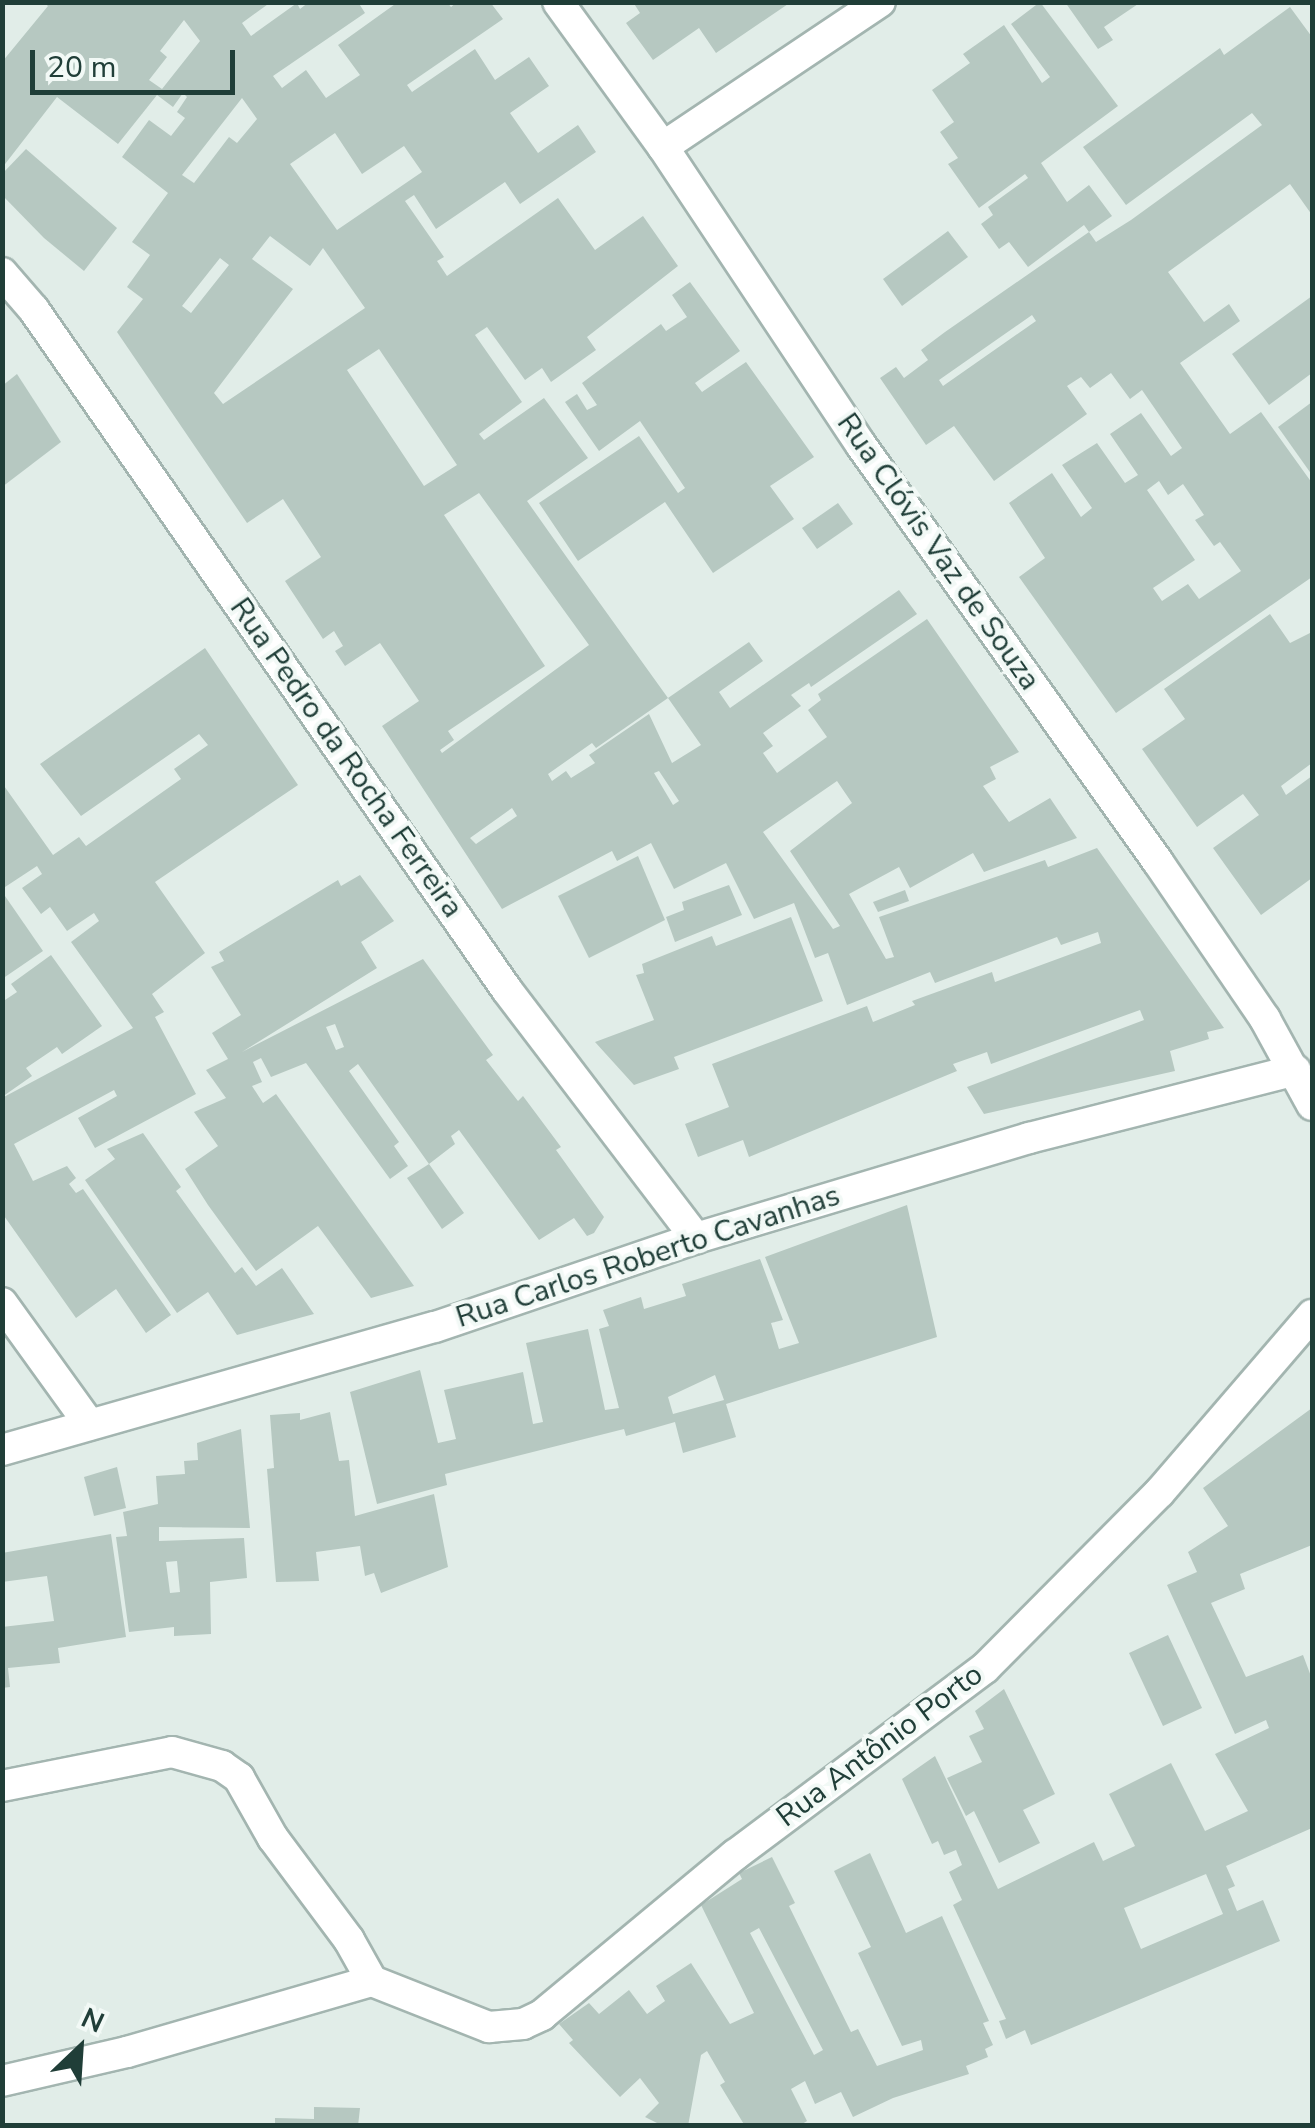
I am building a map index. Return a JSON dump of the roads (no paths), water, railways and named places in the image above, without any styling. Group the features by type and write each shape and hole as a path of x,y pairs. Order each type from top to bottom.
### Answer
{"street":[{"name":"Rua Clóvis Vaz de Souza","path":"558,2 663,147 860,445 1158,862 1295,1070 1312,1105"},
{"path":"663,147 880,2"},
{"name":"Rua Pedro da Rocha Ferreira","path":"2,273 34,310 507,990 696,1238"},
{"name":"Rua Carlos Roberto Cavanhas","path":"2,1450 434,1326 696,1238 1029,1138 1295,1070"},
{"path":"2,1303 90,1425"},
{"name":"Rua Antônio Porto","path":"372,1981 490,2027 523,2024 542,2015 736,1855 985,1668 1159,1493 1312,1315"},
{"path":"2,1786 172,1752 222,1766 239,1778 273,1838 349,1940 372,1981 128,2052 2,2082"}]}
